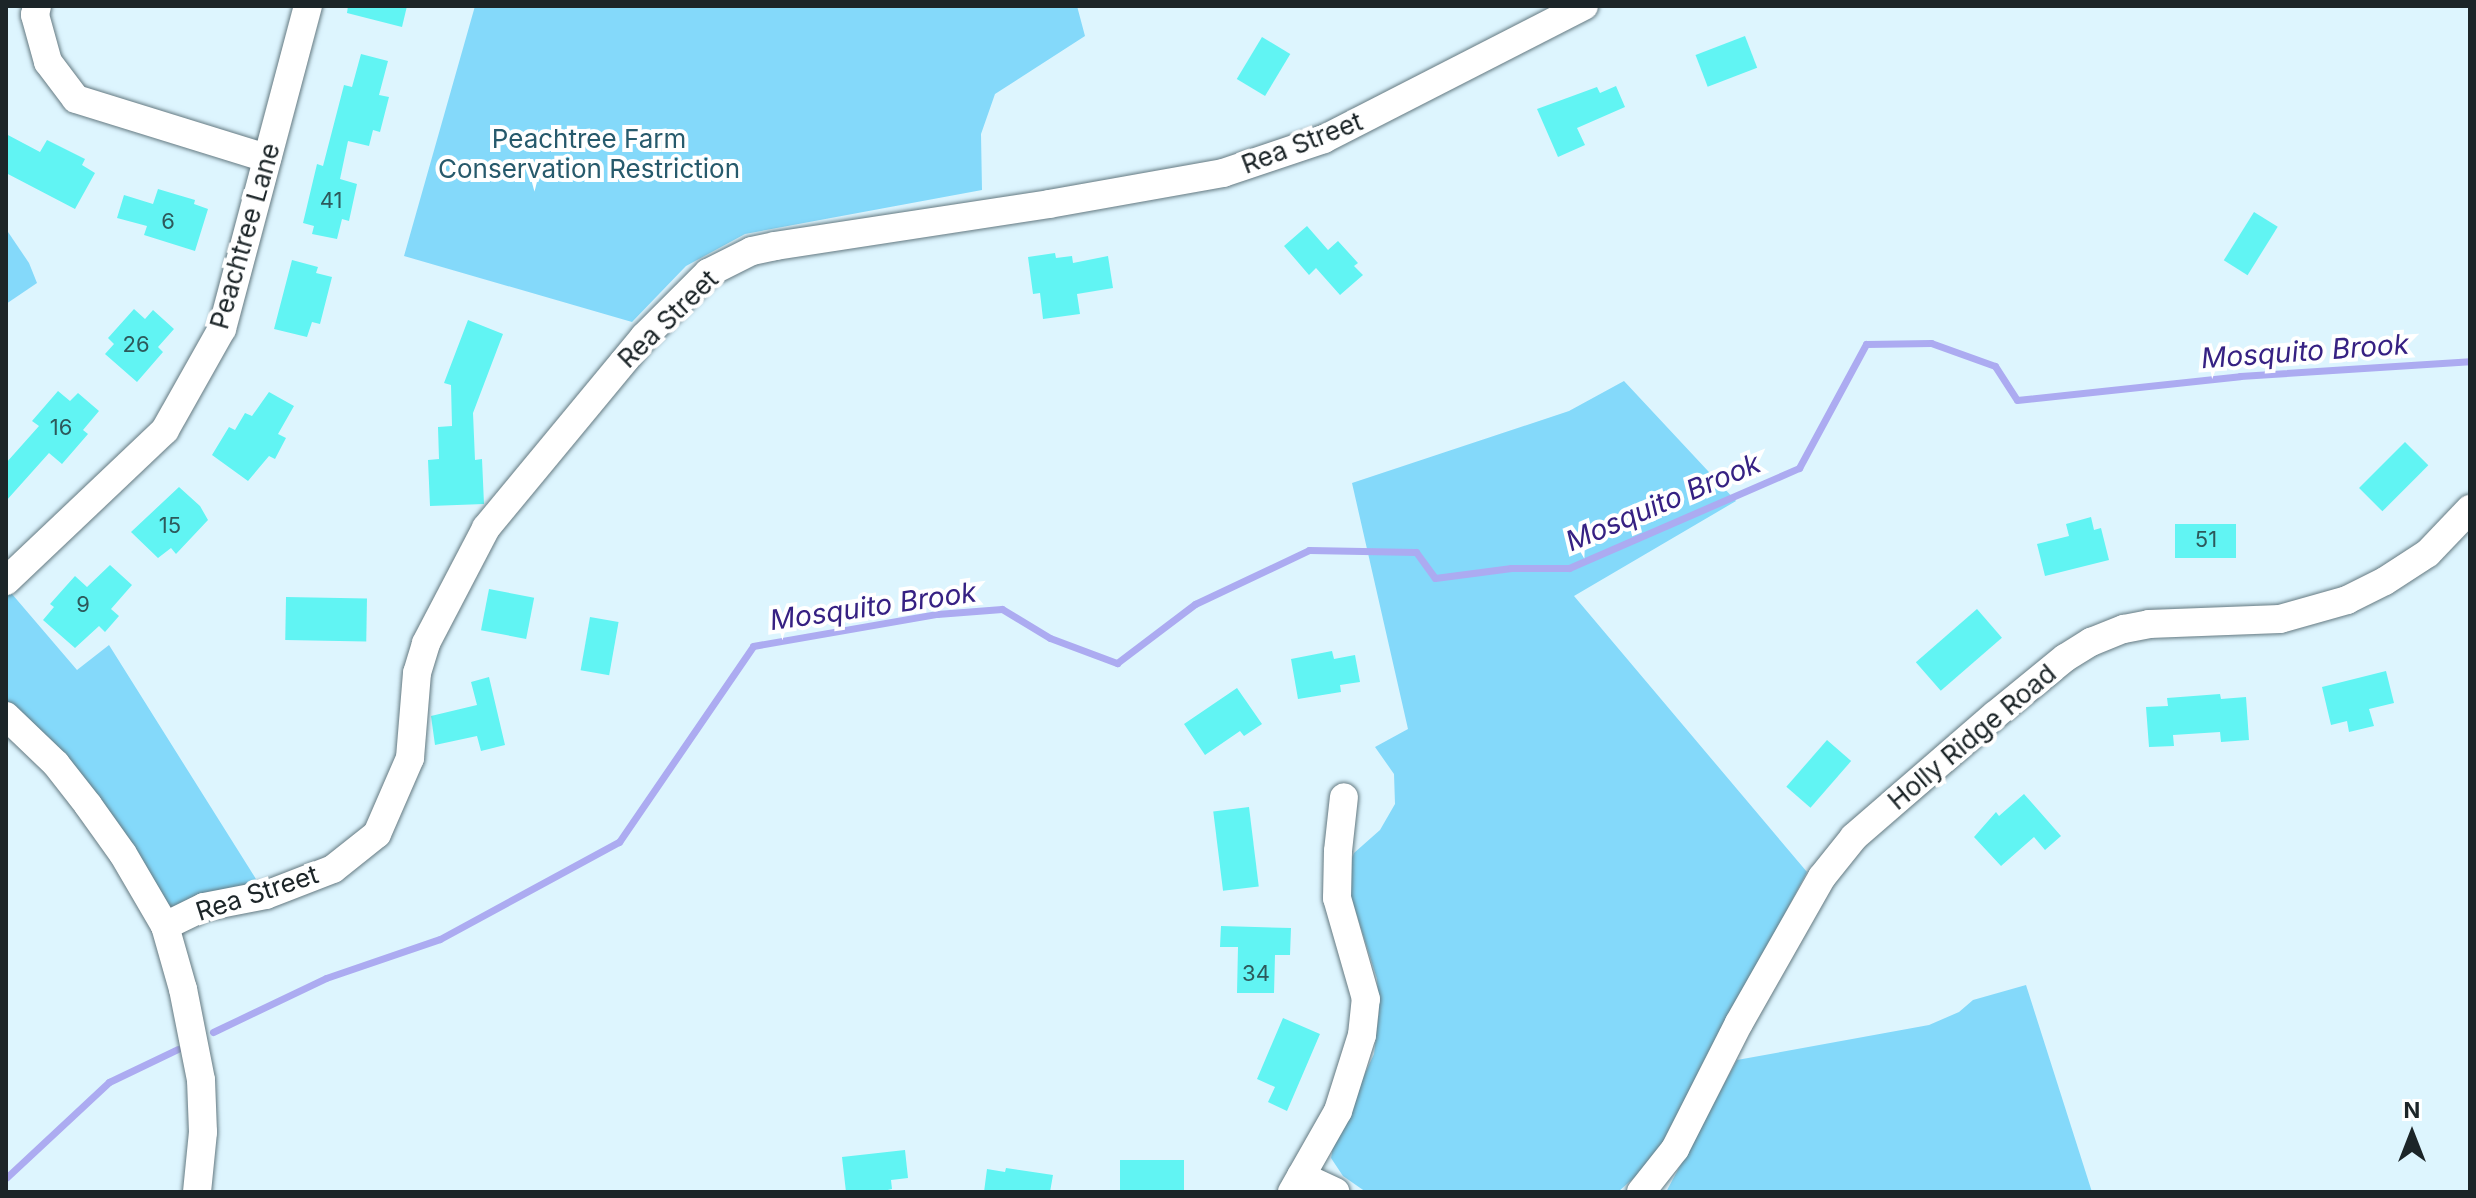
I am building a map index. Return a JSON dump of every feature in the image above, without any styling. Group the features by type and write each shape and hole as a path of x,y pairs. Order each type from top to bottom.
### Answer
{"street":[{"path":"37,6 35,15 48,62 76,99 267,158"},
{"name":"Peachtree Lane","path":"6,581 165,430 222,329 308,6"},
{"name":"Rea Street","path":"165,926 204,907 266,895 333,869 377,834 410,758 417,673 426,643 486,528 635,347 708,273 752,251 775,246 1223,173 1324,139 1584,6"},
{"name":"Holly Ridge Road","path":"1641,1192 1675,1149 1739,1023 1822,877 1854,837 1995,715 2065,658 2091,642 2124,629 2149,624 2280,619 2347,600 2385,581 2428,553 2470,509"},
{"path":"6,716 56,764 88,805 123,854 165,926 180,975 201,1080 203,1132 197,1192"},
{"path":"1335,1192 1296,1184 1338,1111 1362,1035 1366,999 1337,898 1344,797"}],"green space":[{"name":"Peachtree Farm Conservation Restriction","path":"475,6 1077,6 1085,36 995,94 981,134 982,190 745,234 686,266 632,322 404,256"},
{"path":"6,229 29,263 37,283 6,304"},
{"path":"1624,381 1736,501 1574,596 1807,872 1662,1144 1646,1167 1618,1192 1366,1192 1343,1176 1331,1158 1334,1141 1374,1054 1379,1012 1377,979 1348,887 1349,866 1354,853 1380,830 1395,804 1394,774 1375,747 1408,729 1352,483 1569,411"},
{"path":"6,587 77,670 109,645 266,895 165,926 6,716"},
{"path":"2026,985 2092,1192 1666,1192 1737,1060 1929,1025 1959,1012 1973,1000"}],"building":[{"path":"348,6 407,6 402,27 347,13"},
{"path":"1745,36 1757,68 1708,87 1696,55"},
{"path":"1262,37 1290,54 1265,96 1237,79"},
{"path":"361,54 388,61 379,95 389,97 380,132 373,130 369,146 348,141 340,179 357,184 349,221 342,219 337,239 312,234 314,226 303,223 317,164 323,166 344,85 352,87"},
{"path":"1616,86 1625,107 1577,128 1585,145 1558,157 1537,109 1597,87 1600,93"},
{"path":"6,134 40,152 47,140 85,159 82,165 95,173 75,209 6,173"},
{"path":"158,189 195,200 194,204 208,209 195,251 144,235 147,226 117,218 124,195 153,204"},
{"path":"2254,212 2278,227 2248,275 2224,260"},
{"path":"1307,226 1328,250 1338,241 1358,263 1354,266 1363,275 1340,295 1316,268 1309,275 1284,246"},
{"path":"1055,253 1056,258 1072,256 1073,263 1108,256 1113,288 1077,294 1080,314 1043,319 1040,293 1033,294 1028,257"},
{"path":"292,260 318,267 316,273 332,277 320,324 312,322 307,337 274,329"},
{"path":"134,309 145,319 153,310 174,329 158,347 163,352 137,382 105,354 114,344 108,338"},
{"path":"468,320 503,334 473,413 475,460 482,459 484,504 430,506 428,460 439,459 438,427 452,426 451,385 444,383"},
{"path":"58,391 70,401 78,393 99,411 83,430 88,434 62,464 49,453 6,501 6,463 39,426 32,421"},
{"path":"269,392 294,406 278,434 286,438 275,459 269,456 248,481 212,455 229,427 235,430 245,413 252,416"},
{"path":"2405,442 2428,465 2382,511 2359,488"},
{"path":"179,487 200,506 208,520 176,554 171,548 158,558 131,532"},
{"path":"2091,517 2094,530 2101,528 2109,560 2045,576 2037,544 2069,536 2066,524"},
{"path":"2175,524 2236,524 2236,558 2175,558"},
{"path":"110,565 132,585 111,609 119,616 105,632 99,626 75,648 43,620 54,607 50,604 75,576 87,587"},
{"path":"489,589 534,598 526,639 481,630"},
{"path":"286,597 367,598 366,641 285,640"},
{"path":"1977,609 2002,638 1941,691 1916,662"},
{"path":"590,617 619,622 609,675 581,670"},
{"path":"1332,651 1334,659 1355,655 1360,682 1340,685 1341,692 1298,699 1291,659"},
{"path":"2386,671 2394,703 2369,709 2374,726 2349,732 2347,721 2331,725 2322,687"},
{"path":"489,677 505,745 481,751 477,736 435,745 431,716 477,705 471,682"},
{"path":"1237,688 1262,724 1244,736 1240,731 1205,755 1184,724"},
{"path":"2220,694 2221,699 2246,697 2249,740 2221,742 2220,732 2173,735 2174,746 2149,747 2146,707 2168,706 2167,698"},
{"path":"1827,740 1851,761 1810,808 1786,787"},
{"path":"2024,794 2061,836 2045,850 2034,837 2001,866 1974,837 1996,812 1999,816"},
{"path":"1249,807 1259,886 1223,891 1213,811"},
{"path":"1221,926 1291,928 1290,955 1275,955 1274,993 1237,993 1238,947 1220,947"},
{"path":"1283,1018 1320,1034 1287,1111 1268,1102 1275,1087 1257,1079"},
{"path":"905,1150 908,1178 891,1180 892,1189 879,1192 846,1192 842,1157"},
{"path":"1120,1160 1184,1160 1184,1192 1120,1192"},
{"path":"1006,1168 1053,1175 1050,1192 984,1192 987,1169 1005,1172"}],"waterway":[{"name":"Mosquito Brook","path":"213,1032 326,978 440,939 619,842 753,646 937,614 1002,609 1050,638 1117,663 1195,604 1309,550 1416,552 1435,578 1511,568 1569,568 1799,468 1866,344 1931,343 1995,366 2017,400 2240,376 2470,361"},
{"name":"Mosquito Brook","path":"6,1178 109,1082 178,1049"}]}
